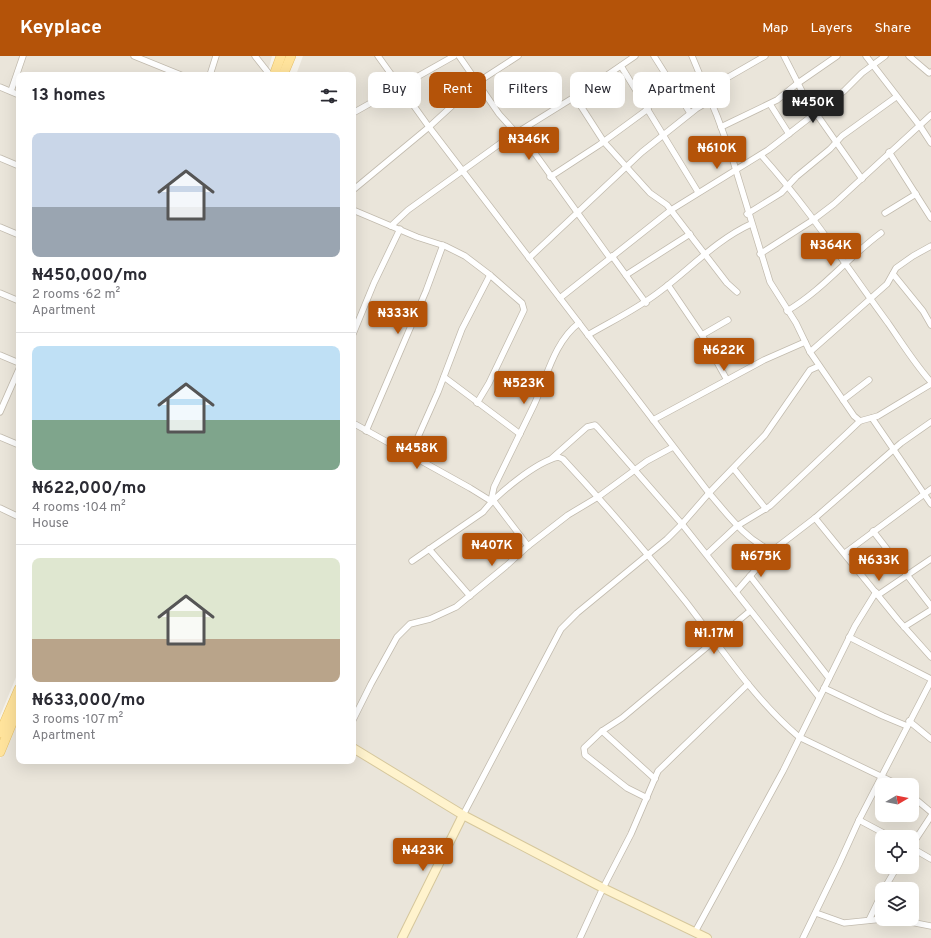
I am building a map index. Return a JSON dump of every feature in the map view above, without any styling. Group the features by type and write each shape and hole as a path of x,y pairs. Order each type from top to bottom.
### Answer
{"main road":[{"path":"275,72 281,56"},
{"path":"284,72 291,56"},
{"path":"0,733 16,696"},
{"path":"0,752 16,713"}],"street":[{"path":"18,72 23,56"},
{"path":"134,56 174,72"},
{"path":"211,72 216,56"},
{"path":"255,56 268,72"},
{"path":"378,56 390,72"},
{"path":"421,74 454,56"},
{"path":"459,56 471,72"},
{"path":"486,77 518,56"},
{"path":"612,72 635,56"},
{"path":"654,56 690,113"},
{"path":"692,56 699,72"},
{"path":"730,76 765,56"},
{"path":"784,56 816,113 862,179"},
{"path":"721,127 770,104 837,56"},
{"path":"866,56 896,97 920,126 931,143"},
{"path":"560,298 671,210 698,192 761,155 816,113 884,56"},
{"path":"909,56 928,73 931,72"},
{"path":"621,66 698,192"},
{"path":"11,91 16,76"},
{"path":"0,87 16,94"},
{"path":"486,94 499,114 536,156 550,177 646,302"},
{"path":"747,214 780,193 787,184 830,149 835,142 896,97"},
{"path":"391,226 408,210 517,133 570,100"},
{"path":"356,110 368,103"},
{"path":"770,104 789,134"},
{"path":"416,108 463,172 709,493 737,526 760,546 772,551"},
{"path":"356,188 450,108"},
{"path":"582,108 604,142 650,193 660,199 671,210 727,283 737,292"},
{"path":"529,258 626,167 690,113 698,108"},
{"path":"714,108 770,282 819,366 854,416 860,421"},
{"path":"550,177 604,142 648,109"},
{"path":"760,254 813,220 862,179 889,152 931,115"},
{"path":"889,152 931,218"},
{"path":"706,554 737,526 766,509 860,421 872,418 931,383 913,361 846,263 787,184 761,155"},
{"path":"0,158 16,165"},
{"path":"885,213 916,194"},
{"path":"356,211 417,237 444,245 465,256 490,275 522,303 524,310 489,383 477,403"},
{"path":"588,335 646,302 730,234 751,224"},
{"path":"0,227 16,234"},
{"path":"356,327 374,283 400,229"},
{"path":"787,311 817,291 846,263 881,233"},
{"path":"626,275 690,234"},
{"path":"366,431 444,245"},
{"path":"810,352 887,284 896,268 931,246"},
{"path":"893,274 924,311 931,325"},
{"path":"410,455 444,377 462,329 490,275"},
{"path":"668,285 702,335 727,380"},
{"path":"0,293 16,300"},
{"path":"702,335 728,320"},
{"path":"492,501 494,487 520,434 559,344 570,330 579,323"},
{"path":"653,420 727,380 805,342"},
{"path":"0,355 16,362"},
{"path":"402,938 463,816 561,629 577,612 648,555 682,524 709,493 734,469 765,435 810,370 819,366"},
{"path":"0,412 16,376"},
{"path":"444,377 520,434"},
{"path":"843,400 869,380"},
{"path":"872,418 931,504"},
{"path":"736,592 772,551 815,518 894,449 931,422"},
{"path":"356,425 492,501 528,546"},
{"path":"412,561 483,512 492,501 540,464 552,458 587,427 594,425 682,524 819,697"},
{"path":"0,437 16,444"},
{"path":"356,714 397,637 410,624 430,619 456,607 528,546 568,516 598,497 635,470 673,447"},
{"path":"552,458 558,457 563,459 648,555 762,702 799,737 880,777"},
{"path":"734,469 766,509"},
{"path":"845,553 931,489"},
{"path":"0,508 16,516"},
{"path":"815,518 904,627 931,657"},
{"path":"873,532 931,606"},
{"path":"429,548 470,596"},
{"path":"695,932 783,771 849,637 877,593 931,559"},
{"path":"750,576 828,678"},
{"path":"904,627 931,610"},
{"path":"647,798 627,788 583,752 584,748 602,731 622,718 750,611"},
{"path":"803,938 880,777 931,680 849,637"},
{"path":"580,938 603,888 631,834 658,772 748,684"},
{"path":"824,688 883,716 908,723 931,739"},
{"path":"602,731 655,779"},
{"path":"356,750 463,816 603,888 707,938"},
{"path":"919,802 931,812"},
{"path":"919,834 931,816"},
{"path":"859,820 878,830"},
{"path":"919,852 931,859"},
{"path":"869,920 875,908"},
{"path":"816,913 844,923 875,920"},
{"path":"919,924 931,926"}],"shaded area":[{"path":"0,56 272,56 268,72 16,72 16,677 0,716"},
{"path":"303,56 931,56 931,938 0,938 0,759 16,725 16,764 356,764 356,72 297,72"}]}
